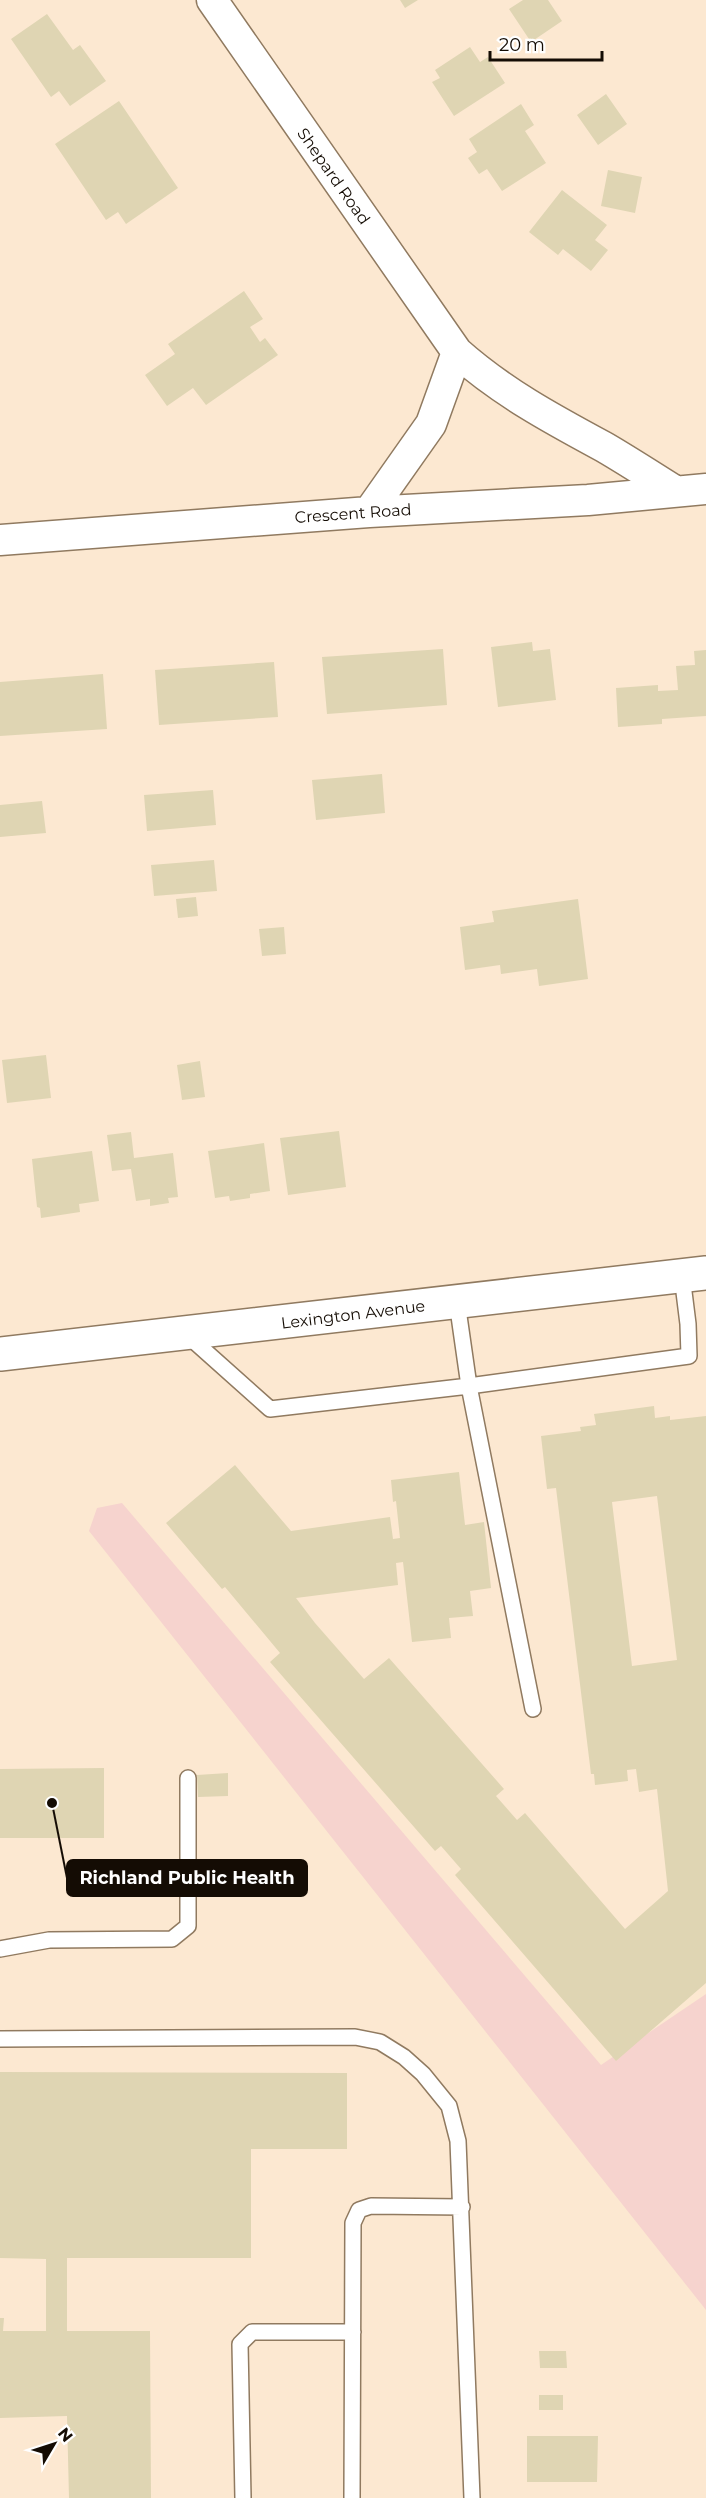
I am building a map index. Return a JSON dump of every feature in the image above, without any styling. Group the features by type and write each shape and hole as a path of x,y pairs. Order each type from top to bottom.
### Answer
{"main road":[{"name":"Lexington Avenue","path":"0,1354 694,1274"}],"street":[{"name":"Shepard Road","path":"212,0 457,352 486,378 528,406 605,448 675,491"},
{"path":"369,512 431,424 457,352"},
{"name":"Crescent Road","path":"0,540 369,512 588,500 706,489"}],"lane":[{"path":"186,1334 270,1409 470,1386 689,1356 694,1274"},
{"path":"458,1302 470,1386 533,1709"},
{"path":"0,1949 50,1940 171,1939 188,1926 188,1778"},
{"path":"0,2039 355,2037 380,2042 404,2057 423,2074 449,2106 458,2141 472,2498"},
{"path":"352,2498 353,2223 359,2210 371,2206 462,2207"},
{"path":"243,2498 240,2344 252,2332 353,2332"}],"shaded area":[{"path":"122,1503 601,2065 706,1994 706,2310 89,1531 97,1508"}],"building":[{"path":"400,0 418,0 405,8"},
{"path":"523,0 548,0 562,21 531,42 509,9"},
{"path":"47,14 73,50 80,45 106,81 70,106 59,91 51,97 11,39"},
{"path":"470,47 480,62 488,57 505,83 454,116 432,82 440,78 435,70"},
{"path":"606,94 627,124 598,145 577,115"},
{"path":"119,101 178,188 126,224 118,212 106,220 55,144"},
{"path":"521,104 534,125 525,131 546,163 502,191 487,169 479,174 468,158 477,152 469,139"},
{"path":"608,170 642,177 635,213 601,206"},
{"path":"562,190 607,225 595,240 608,250 591,271 563,249 558,255 529,232"},
{"path":"244,291 263,319 250,327 260,342 265,338 278,355 206,405 193,388 167,406 145,375 175,354 168,344"},
{"path":"532,642 533,651 550,649 556,700 498,707 491,647"},
{"path":"443,649 447,705 327,714 322,657"},
{"path":"706,650 706,716 662,719 662,724 618,727 616,688 658,685 658,691 678,690 676,666 695,665 694,651"},
{"path":"274,662 278,717 159,725 155,670"},
{"path":"103,674 107,729 0,736 0,682"},
{"path":"382,774 385,813 316,820 312,780"},
{"path":"213,790 216,825 147,831 144,795"},
{"path":"42,801 46,833 0,837 0,805"},
{"path":"214,860 217,891 154,896 151,865"},
{"path":"196,897 198,916 178,918 176,899"},
{"path":"578,899 588,979 539,986 537,969 501,974 500,965 465,970 460,927 494,922 492,911"},
{"path":"284,927 286,954 262,956 259,929"},
{"path":"46,1055 51,1098 7,1103 2,1060"},
{"path":"200,1061 205,1097 182,1100 177,1065"},
{"path":"339,1131 346,1187 288,1195 280,1138"},
{"path":"131,1132 134,1158 173,1153 178,1197 168,1198 169,1203 150,1206 150,1199 136,1201 131,1169 112,1171 107,1135"},
{"path":"264,1143 270,1191 250,1194 250,1198 230,1201 229,1196 215,1198 208,1151"},
{"path":"92,1151 99,1201 79,1204 80,1212 41,1218 40,1208 37,1207 32,1159"},
{"path":"654,1406 655,1418 670,1416 670,1420 706,1416 706,1983 616,2061 455,1875 461,1869 441,1846 435,1851 270,1662 280,1653 225,1587 222,1589 166,1523 235,1465 291,1531 390,1517 393,1539 400,1538 391,1480 459,1472 465,1525 484,1522 491,1588 470,1591 473,1616 449,1618 451,1638 412,1642 403,1562 396,1563 398,1585 296,1598 364,1679 389,1658 504,1789 496,1796 517,1820 525,1813 625,1929 668,1891 657,1789 639,1792 636,1769 627,1770 628,1781 595,1785 594,1774 591,1774 556,1488 547,1489 541,1436 581,1431 580,1427 596,1425 594,1414","holes":["657,1496 677,1660 632,1666 612,1502"]},
{"path":"104,1768 104,1838 0,1838 0,1769"},
{"path":"228,1773 228,1796 198,1797 197,1775"},
{"path":"0,2072 347,2073 347,2149 251,2149 251,2258 67,2258 67,2331 150,2331 151,2498 69,2498 67,2416 0,2418 0,2318 4,2318 3,2331 46,2331 46,2259 0,2258"},
{"path":"539,2351 566,2351 567,2368 540,2368"},
{"path":"539,2395 563,2395 563,2410 539,2410"},
{"path":"527,2436 598,2436 597,2482 527,2482"}],"place":[{"name":"Richland Public Health","path":"52,1803"}]}
